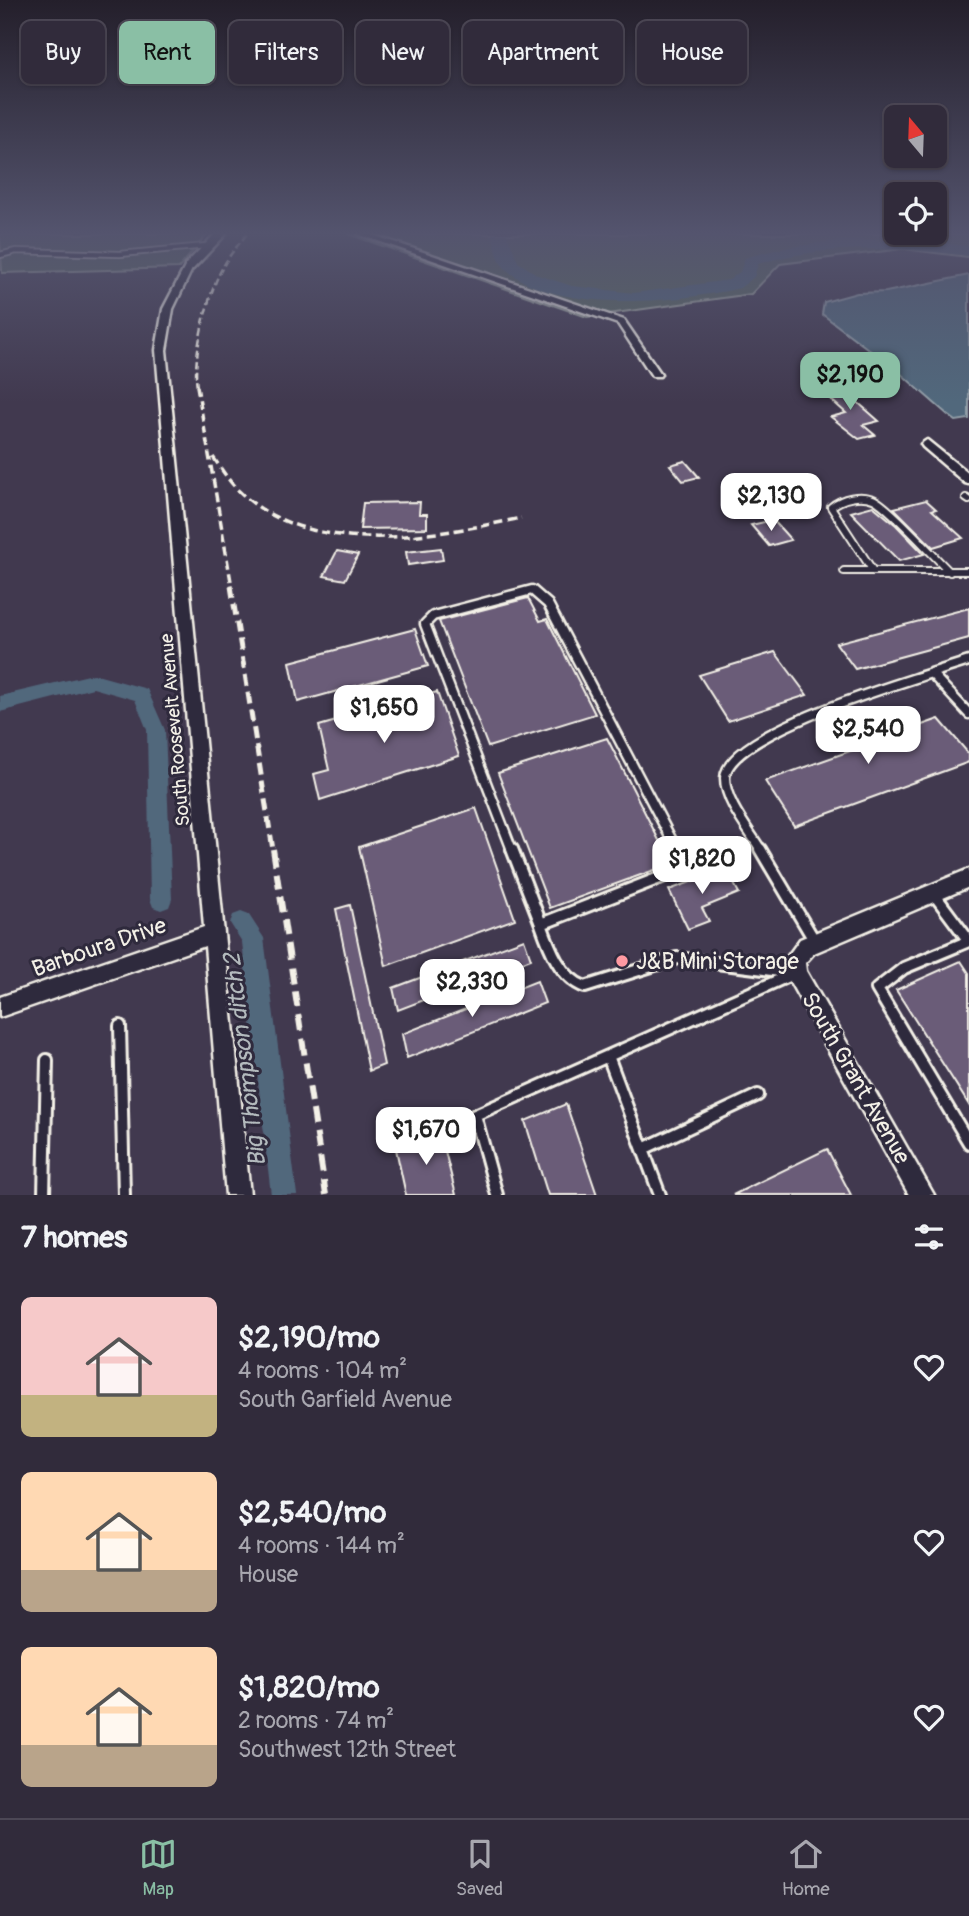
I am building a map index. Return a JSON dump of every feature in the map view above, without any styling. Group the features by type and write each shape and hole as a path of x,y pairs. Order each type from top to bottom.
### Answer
{"street":[{"name":"South Roosevelt Avenue","path":"178,290 168,309 161,350 238,1195"},
{"path":"526,290 621,322 656,374"},
{"path":"927,444 969,480"},
{"path":"795,966 799,951 816,942 969,878"},
{"name":"Barboura Drive","path":"0,1007 214,933"},
{"name":"South Grant Avenue","path":"795,966 922,1195"}],"lane":[{"path":"873,572 831,508 835,503 863,496 876,500 950,572"},
{"path":"844,571 969,571"},
{"path":"541,925 681,868 680,856 548,604 532,590 433,616 425,624 541,925 561,968 579,987 585,988 677,958 795,966"},
{"path":"816,942 732,802 724,782 725,769 733,757 815,711 969,661"},
{"path":"931,673 969,714"},
{"path":"933,893 969,941 895,973 880,981 877,989 969,1143"},
{"path":"497,1195 475,1115 608,1056 795,966"},
{"path":"120,1026 124,1195"},
{"path":"608,1056 660,1195"},
{"path":"44,1195 47,1060"},
{"path":"643,1149 758,1095"}],"green space":[{"path":"509,290 755,290 751,294 587,317"}],"water":[{"path":"969,290 969,419 956,421 900,373 822,314 824,302 857,293"}],"building":[{"path":"838,385 879,421 863,425 875,435 859,439 831,417 846,413 819,389"},
{"path":"685,461 699,477 683,481 670,465"},
{"path":"926,500 936,509 932,510 963,538 933,547 894,508"},
{"path":"420,502 419,514 427,514 427,528 360,529 363,503"},
{"path":"873,506 924,554 899,561 851,512"},
{"path":"773,520 791,540 769,546 751,525"},
{"path":"441,548 443,560 408,565 406,552"},
{"path":"337,551 358,555 345,580 324,576"},
{"path":"528,598 540,621 547,619 595,714 488,747 439,621"},
{"path":"969,608 969,638 855,669 836,643"},
{"path":"415,629 428,666 298,702 290,662"},
{"path":"775,652 807,695 728,721 699,675"},
{"path":"437,692 459,756 320,800 314,774 329,770 319,726"},
{"path":"864,711 877,728 911,716 919,726 939,719 969,754 969,762 794,826 765,781 853,750 832,722"},
{"path":"607,738 671,864 550,908 498,773"},
{"path":"476,808 515,919 386,966 359,847"},
{"path":"726,869 739,893 702,908 709,921 688,929 669,890"},
{"path":"350,905 384,1065 369,1071 336,909"},
{"path":"524,939 531,959 398,1010 393,988"},
{"path":"961,961 969,973 969,1105 896,990"},
{"path":"537,981 545,1003 407,1058 402,1034"},
{"path":"566,1104 597,1195 548,1195 525,1121"},
{"path":"440,1131 456,1195 406,1195 396,1149"},
{"path":"827,1149 851,1195 733,1195"}],"waterway":[{"path":"566,290 634,298 693,290"},
{"name":"Big Thompson ditch 2","path":"0,704 93,681 141,694 156,730 161,899"},
{"name":"Big Thompson ditch 2","path":"241,923 253,938 284,1195"}],"railway":[{"path":"197,387 199,342 212,290"},
{"path":"197,386 232,587"},
{"path":"213,457 235,487 268,513 301,527 337,535 413,536 521,518"},
{"path":"231,586 273,850"},
{"path":"273,849 326,1195"}],"place":[{"name":"J&B Mini Storage","path":"622,961"}]}
